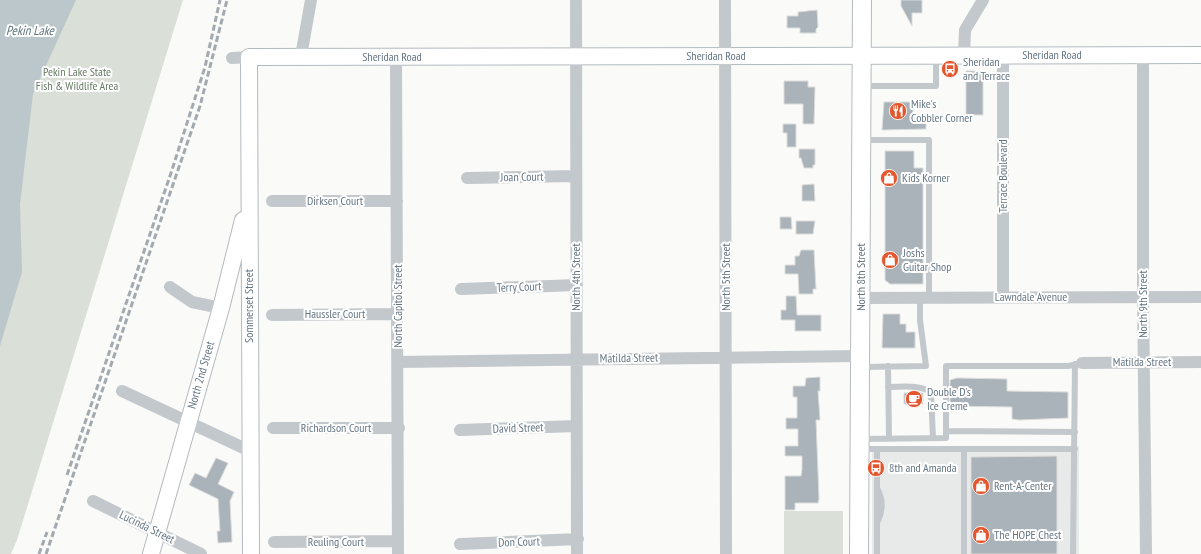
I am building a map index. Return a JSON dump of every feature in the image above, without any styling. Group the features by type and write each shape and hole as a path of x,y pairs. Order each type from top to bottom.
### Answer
{"main road":[{"name":"North 8th Street","path":"862,0 861,361 870,525 869,550"},
{"name":"Sheridan Road","path":"249,57 862,57 1201,55"},
{"name":"Sommerset Street","path":"249,57 251,554"},
{"name":"North 2nd Street","path":"151,554 221,308 249,196"}],"street":[{"path":"301,56 311,0"},
{"name":"North 4th Street","path":"576,0 576,359 578,554"},
{"name":"North 5th Street","path":"725,0 726,554"},
{"path":"964,56 965,30 983,0"},
{"name":"North 9th Street","path":"1143,55 1143,362 1146,554"},
{"name":"Terrace Boulevard","path":"1003,56 1003,297"},
{"name":"Sheridan Road","path":"232,58 249,57"},
{"name":"North Capitol Street","path":"396,57 399,428 398,554"},
{"name":"Joan Court","path":"467,178 576,176"},
{"name":"Dirksen Court","path":"272,201 397,201"},
{"name":"Terry Court","path":"461,289 576,285"},
{"path":"170,287 192,302 221,308"},
{"name":"Lawndale Avenue","path":"861,298 1201,297"},
{"name":"Haussler Court","path":"272,314 398,314"},
{"name":"Matilda Street","path":"398,362 726,357 861,361"},
{"name":"Matilda Street","path":"1078,363 1201,362"},
{"path":"122,391 250,451"},
{"name":"David Street","path":"460,430 577,426"},
{"name":"Richardson Court","path":"273,428 399,428"},
{"name":"Lucinda Street","path":"93,501 201,554"},
{"name":"Don Court","path":"460,544 578,539"},
{"name":"Reuling Court","path":"274,542 398,541"}],"lane":[{"path":"862,86 936,86 936,56"},
{"path":"861,361 888,366 926,366 920,320 925,297 928,140 862,140"},
{"path":"866,445 888,438 946,438 946,366 1068,366 1078,363 1073,554"},
{"path":"888,366 888,438"},
{"path":"888,387 920,388 926,389 932,393 933,438"},
{"path":"946,431 1075,432"},
{"path":"866,445 1075,449"},
{"path":"866,445 877,488 870,525"},
{"path":"964,448 964,554"}],"shaded area":[{"path":"872,446 1079,446 1079,554 872,554"}],"green space":[{"name":"Pekin Lake State Fish & Wildlife Area","path":"0,0 183,0 17,540 11,554 0,554"},
{"path":"784,511 843,511 843,554 784,554"}],"water":[{"name":"Pekin Lake","path":"0,0 76,0 33,94 20,204 22,272 0,346"}],"building":[{"path":"901,0 922,0 922,13 912,13 912,26 901,6"},
{"path":"817,10 818,27 816,29 816,33 800,33 800,28 787,28 787,16 798,16 798,12"},
{"path":"966,71 983,71 983,115 966,115"},
{"path":"784,81 808,81 808,87 815,87 814,124 803,124 803,104 784,104"},
{"path":"884,102 913,102 913,117 926,117 926,129 882,130"},
{"path":"783,124 796,124 796,147 787,147 787,133 783,133"},
{"path":"799,149 815,149 815,165 813,165 813,168 804,168 801,158 799,158"},
{"path":"885,151 914,151 914,168 923,168 923,284 890,284 885,280"},
{"path":"814,184 815,201 802,201 802,185"},
{"path":"780,217 791,217 792,229 780,229"},
{"path":"796,221 815,221 813,234 796,234"},
{"path":"801,250 814,250 816,289 813,289 813,294 799,294 798,274 785,274 785,265 795,265 795,256 799,256"},
{"path":"786,296 796,296 797,315 821,315 821,331 795,331 795,320 781,320 781,310 786,310"},
{"path":"883,314 900,314 900,324 906,324 906,332 915,332 915,348 882,348"},
{"path":"820,377 820,391 818,391 820,420 816,420 818,503 795,503 795,510 785,510 785,476 801,476 802,469 802,456 785,456 785,446 798,446 798,429 786,429 786,418 797,418 797,397 793,397 793,386 805,386 806,378"},
{"path":"957,378 1007,379 1007,391 1068,392 1068,418 1019,420 1012,419 1012,407 950,406 950,380"},
{"path":"904,393 923,393 923,404 904,404"},
{"path":"1057,456 1057,554 971,554 971,457"},
{"path":"216,458 228,463 218,484 234,492 230,501 232,542 218,543 217,531 220,531 218,499 189,485 195,473 206,478"}],"railway":[{"path":"67,475 171,173 205,67 220,0"},
{"path":"46,554 200,106 227,0"},
{"path":"39,554 47,532"}],"place":[{"name":"Sheridan and Terrace","path":"950,69"},
{"name":"Mike's Cobbler Corner","path":"898,111"},
{"name":"Kids Korner","path":"889,178"},
{"name":"Joshs Guitar Shop","path":"890,260"},
{"name":"Double D's Ice Creme","path":"914,399"},
{"name":"8th and Amanda","path":"876,468"},
{"name":"Rent-A-Center","path":"981,486"},
{"name":"The HOPE Chest","path":"981,535"}]}
